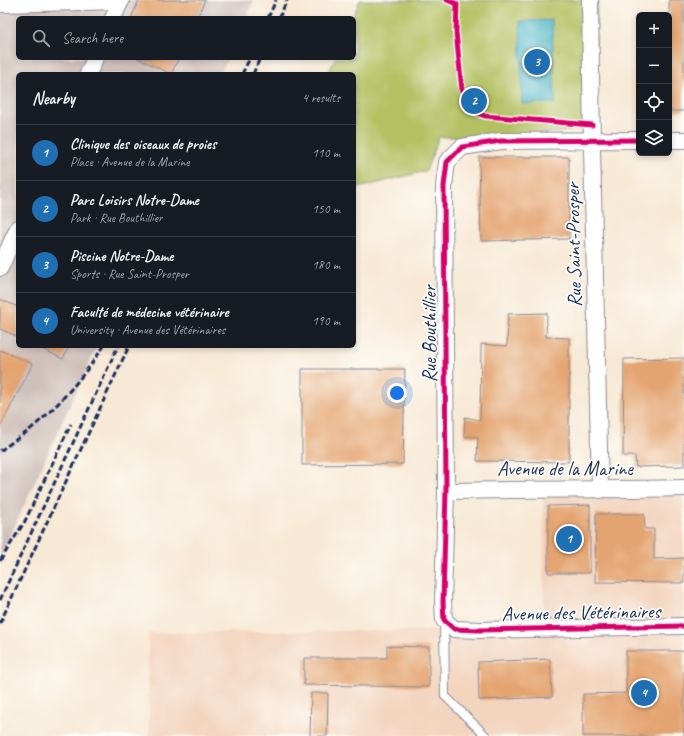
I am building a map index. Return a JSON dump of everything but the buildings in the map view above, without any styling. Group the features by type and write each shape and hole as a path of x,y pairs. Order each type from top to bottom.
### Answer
{"street":[{"path":"0,4 121,0 114,16"},
{"name":"Rue Saint-Prosper","path":"590,0 600,490"},
{"path":"89,72 94,60"},
{"name":"Rue Bouthillier","path":"444,620 442,602 446,491 444,186 447,162 462,147 500,141 636,140"},
{"path":"672,140 684,140"},
{"path":"0,268 16,232"},
{"name":"Avenue de la Marine","path":"446,491 543,488 600,490 684,488"},
{"name":"Avenue des Vétérinaires","path":"444,620 454,629 479,630 684,626"}],"lane":[{"path":"444,620 445,696 486,736"}],"shaded area":[{"path":"0,0 254,0 247,16 16,16 16,60 227,60 221,72 16,72 16,348 96,348 0,558"},
{"path":"684,485 684,736 149,736 148,633 544,629 543,489"}],"green space":[{"path":"360,0 597,0 593,129 499,137 439,137 426,171 362,187 356,186 356,72 329,72 334,60 356,60 356,16 353,16"}],"water":[{"path":"552,20 555,103 522,104 520,21"}],"railway":[{"path":"269,16 276,0"},
{"path":"280,16 287,0"},
{"path":"243,72 249,60"},
{"path":"254,72 259,60"},
{"path":"0,451 39,422 59,402 78,381 103,348"},
{"path":"0,600 117,348"},
{"path":"0,623 128,348"},
{"path":"0,561 25,521 71,424"}],"cycle path":[{"path":"447,0 457,4 456,32 462,90 472,111 485,116 592,125"},
{"path":"636,140 501,141 462,147 447,162 444,186 446,491 443,602 444,620 454,629 479,630 684,626"}],"place":[{"name":"Piscine Notre-Dame","path":"537,62"},
{"name":"Parc Loisirs Notre-Dame","path":"474,101"},
{"name":"Clinique des oiseaux de proies","path":"569,539"},
{"name":"Faculté de médecine vétérinaire","path":"644,693"}]}
